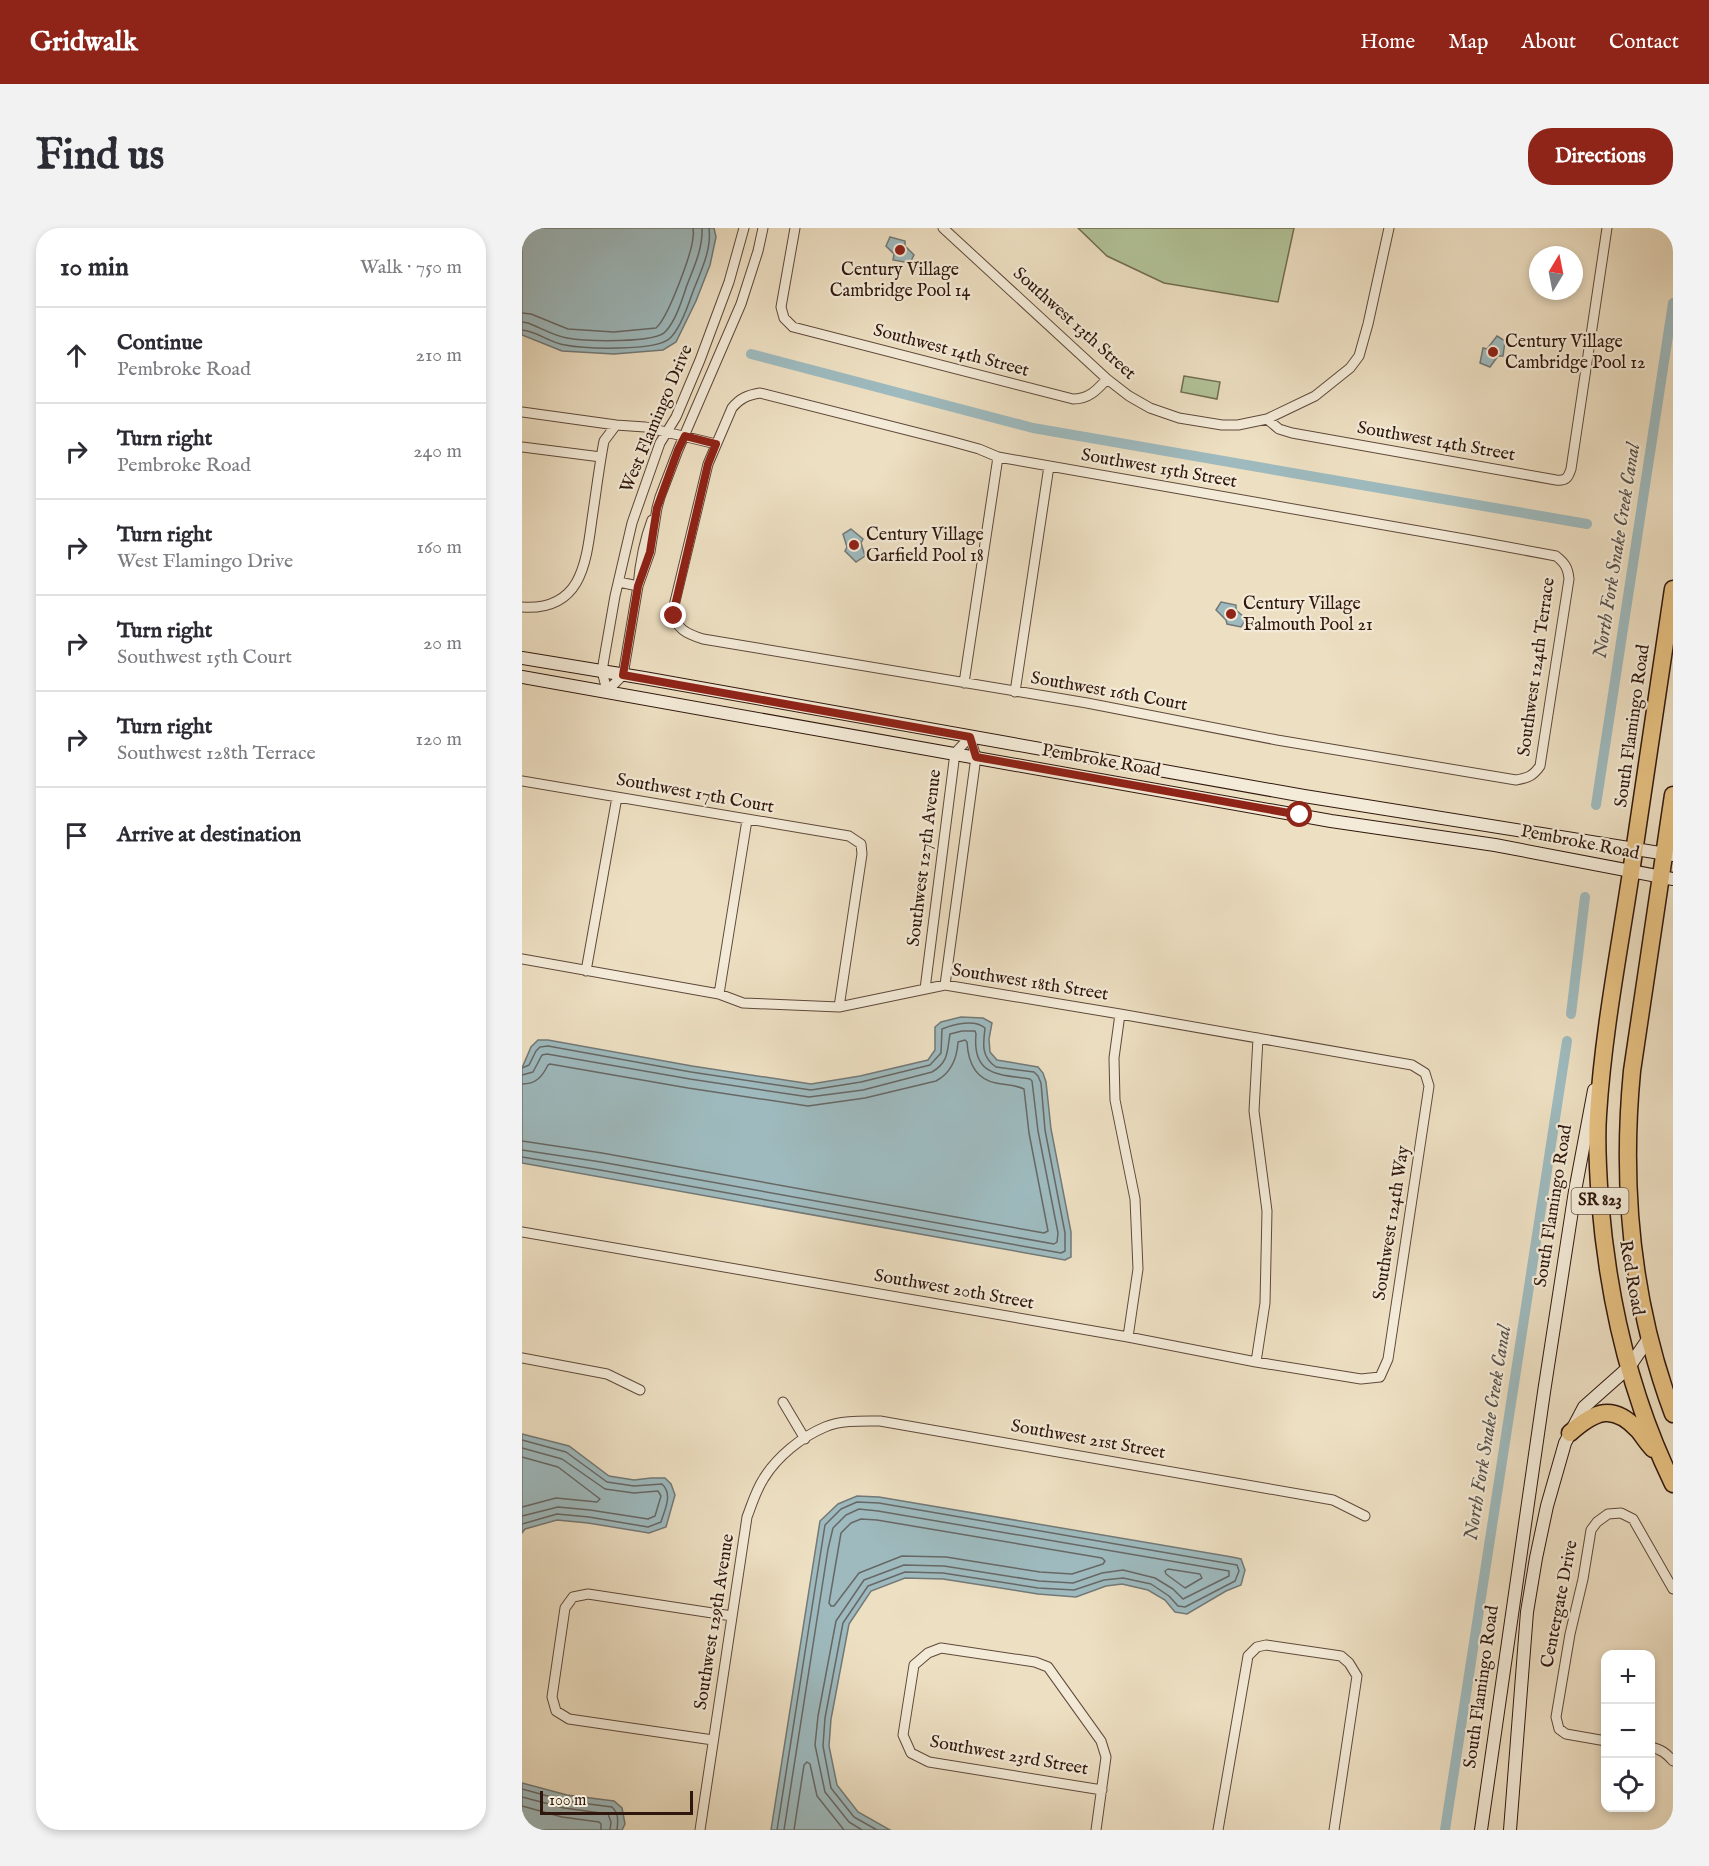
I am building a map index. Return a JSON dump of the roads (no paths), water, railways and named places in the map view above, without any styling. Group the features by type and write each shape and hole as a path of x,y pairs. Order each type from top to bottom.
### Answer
{"highway":[{"name":"South Flamingo Road","path":"1606,1034 1673,589"},
{"name":"SR 823","path":"1667,878 1673,795"},
{"name":"Red Road","path":"1667,878 1646,974 1632,1071 1627,1116 1627,1175 1636,1271 1649,1338 1673,1414"},
{"name":"Red Road","path":"1606,1034 1598,1116 1597,1164 1608,1273 1629,1367 1645,1416 1673,1484"},
{"path":"1570,1433 1586,1419 1599,1413 1616,1413 1628,1420 1661,1457"}],"main road":[{"name":"Pembroke Road","path":"522,658 1240,785 1668,854"},
{"name":"Pembroke Road","path":"522,677 1332,821 1495,845 1667,878"},
{"path":"1236,804 1240,785"},
{"name":"South Flamingo Road","path":"1481,1830 1573,1202 1585,1129 1606,1034"},
{"name":"South Flamingo Road","path":"1510,1830 1527,1612 1547,1506 1565,1443 1584,1407 1629,1367 1649,1338"}],"street":[{"name":"West Flamingo Drive","path":"608,691 602,671 628,539 651,469 700,360 729,282 744,228"},
{"name":"West Flamingo Drive","path":"623,675 645,542 678,450 741,304 763,228"},
{"name":"Southwest 14th Street","path":"795,228 782,299 782,314 794,327 1059,396 1083,399 1107,379"},
{"name":"Southwest 13th Street","path":"943,228 1107,379 1129,396 1150,408 1179,418 1222,425 1246,424 1268,418 1315,396 1350,368 1359,356 1368,324 1389,228"},
{"name":"Southwest 14th Street","path":"1268,418 1280,429 1292,433 1556,480 1567,478 1571,470 1607,228"},
{"name":"Southwest 15th Street","path":"716,444 738,400 750,394 760,393 950,441 998,457 1549,554 1565,563"},
{"path":"522,412 645,427 716,444"},
{"path":"526,608 555,602 567,594 579,580 586,557 604,441 616,425"},
{"name":"Southwest 16th Court","path":"716,444 708,464 674,610 676,622 686,634 703,639 1087,703 1276,740 1516,780 1534,774"},
{"path":"522,447 601,457"},
{"path":"964,683 998,457"},
{"path":"1015,692 1049,466"},
{"name":"West Flamingo Drive","path":"638,586 650,552 657,508"},
{"path":"628,539 639,534 645,542"},
{"name":"Southwest 124th Terrace","path":"1534,774 1540,766 1544,750 1567,596 1568,571 1565,563"},
{"path":"618,582 638,586"},
{"path":"608,691 623,675"},
{"name":"Southwest 127th Avenue","path":"925,989 955,753 970,737"},
{"name":"Southwest 127th Avenue","path":"945,985 976,757 970,737"},
{"name":"Southwest 17th Court","path":"522,781 849,836 861,844 862,854 839,1007"},
{"path":"586,971 617,797"},
{"path":"719,994 747,820"},
{"name":"Southwest 18th Street","path":"522,960 719,994 743,1003 839,1007 945,985 1412,1065 1425,1073"},
{"path":"1120,1014 1114,1058 1115,1100 1135,1199 1138,1269 1128,1337"},
{"path":"1256,1362 1265,1303 1267,1211 1254,1111 1258,1038"},
{"name":"Southwest 124th Way","path":"1380,1377 1388,1359 1429,1086 1425,1073"},
{"name":"Southwest 20th Street","path":"522,1232 1128,1337 1256,1362 1360,1379 1380,1377"},
{"path":"522,1358 607,1374 640,1390"},
{"path":"783,1402 805,1439"},
{"name":"Southwest 21st Street","path":"805,1439 826,1427 853,1422 880,1421 1333,1500 1365,1516"},
{"name":"Southwest 129th Avenue","path":"700,1830 747,1517 764,1477 784,1454 805,1439"},
{"name":"Centergate Drive","path":"1601,1740 1566,1734 1559,1729 1556,1717 1591,1530 1597,1522 1608,1514 1622,1513 1633,1519 1673,1589"},
{"path":"713,1740 569,1719 556,1711 552,1697 565,1608 573,1597 588,1594 732,1616"},
{"path":"1218,1830 1248,1656 1257,1647 1266,1645 1341,1656 1349,1663 1357,1676 1334,1830"},
{"name":"Southwest 23rd Street","path":"941,1648 1035,1662 1048,1667 1101,1741 1106,1757 1102,1790 928,1762 910,1752 903,1735 914,1665 928,1653 941,1648"},
{"path":"1655,1748 1666,1753 1673,1761"},
{"path":"1096,1830 1102,1790"}],"water":[{"path":"522,228 714,228 716,237 710,265 676,342 663,350 614,354 562,351 522,335"},
{"name":"Century Village Cambridge Pool 14","path":"890,237 905,241 905,246 914,255 910,263 893,260 894,254 886,246"},
{"name":"Century Village Cambridge Pool 12","path":"1497,336 1505,341 1503,356 1498,356 1490,367 1480,363 1483,348 1487,349"},
{"name":"Century Village Garfield Pool 18","path":"851,529 863,539 861,543 865,556 856,562 845,551 847,547 843,534"},
{"name":"Century Village Falmouth Pool 21","path":"1221,602 1236,605 1236,610 1246,619 1241,627 1227,624 1216,610"},
{"path":"961,1017 983,1018 992,1023 989,1039 990,1052 997,1060 1038,1067 1043,1073 1051,1129 1071,1232 1071,1257 1065,1260 522,1163 522,1068 531,1047 538,1040 811,1084 860,1076 928,1060 935,1050 935,1027 941,1022"},
{"path":"522,1434 569,1446 609,1476 634,1480 665,1478 671,1484 675,1495 666,1527 649,1533 557,1520 525,1529 522,1533"},
{"path":"857,1496 879,1497 1232,1557 1241,1559 1245,1570 1241,1585 1226,1591 1187,1614 1175,1612 1165,1600 1148,1590 1122,1584 1106,1586 1076,1597 1038,1594 943,1579 905,1578 871,1591 849,1624 831,1719 829,1746 837,1785 858,1812 890,1830 771,1830 820,1521 838,1504"},
{"path":"522,1783 567,1795 614,1801 622,1808 625,1824 622,1830 522,1830"}],"waterway":[{"name":"North Fork Snake Creek Canal","path":"1596,805 1673,303"},
{"path":"751,354 1033,428 1587,524"},
{"name":"North Fork Snake Creek Canal","path":"1571,1014 1585,897"},
{"name":"North Fork Snake Creek Canal","path":"1445,1830 1567,1041"}],"place":[{"name":"Century Village Cambridge Pool 14","path":"900,250"},
{"name":"Century Village Cambridge Pool 12","path":"1493,352"},
{"name":"Century Village Garfield Pool 18","path":"854,545"},
{"name":"Century Village Falmouth Pool 21","path":"1231,614"}]}
